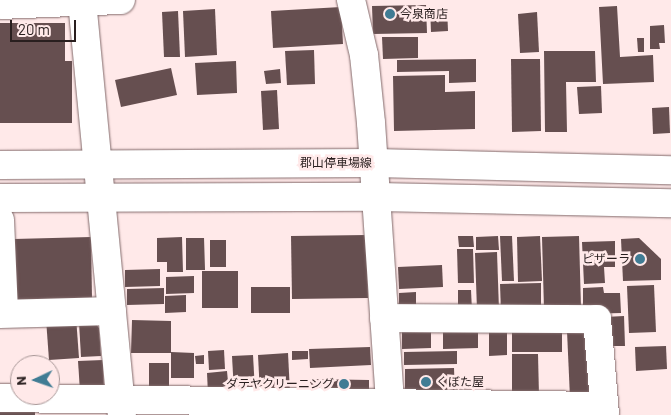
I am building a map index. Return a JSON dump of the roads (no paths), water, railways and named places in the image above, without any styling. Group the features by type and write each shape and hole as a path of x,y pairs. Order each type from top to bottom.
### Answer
{"street":[{"path":"0,5 121,0"},
{"path":"350,0 364,55 375,163 390,409"},
{"path":"82,1 98,165 104,197 121,406"},
{"name":"郡山停車場線","path":"0,165 375,163 671,170"},
{"path":"0,198 378,197 671,203"},
{"path":"0,220 2,314 112,311"},
{"path":"0,398 121,406 605,410 597,319 384,318"}],"place":[{"name":"今泉商店","path":"390,14"},
{"name":"ピザーラ","path":"640,259"},
{"name":"くぼた屋","path":"426,382"},
{"name":"ダテヤクリーニング","path":"344,384"}]}
